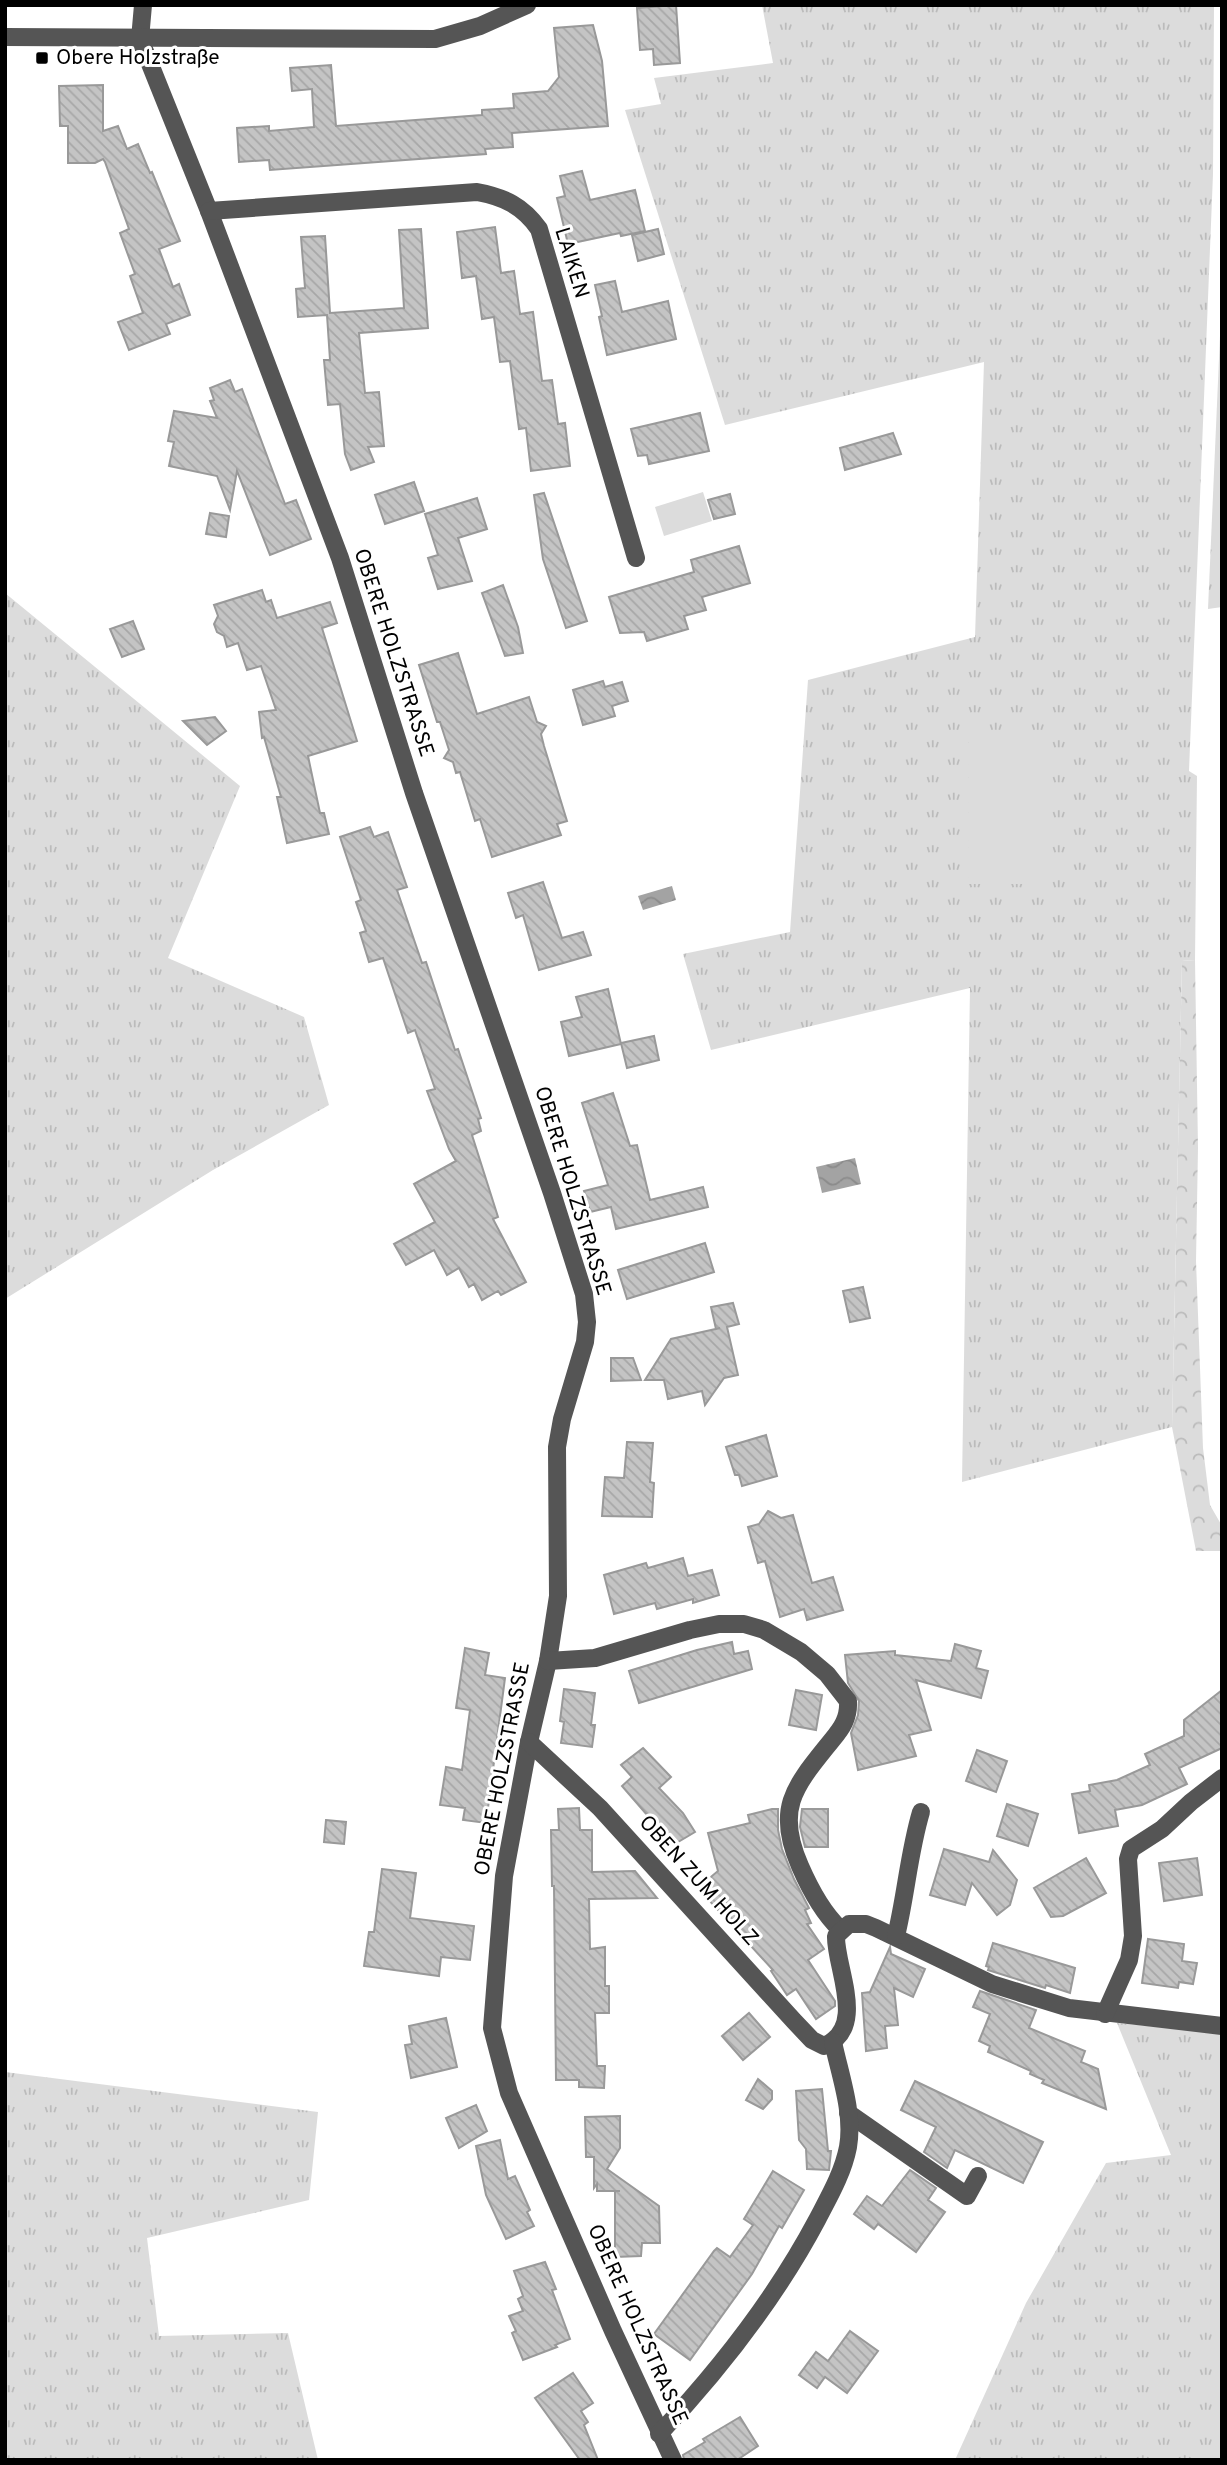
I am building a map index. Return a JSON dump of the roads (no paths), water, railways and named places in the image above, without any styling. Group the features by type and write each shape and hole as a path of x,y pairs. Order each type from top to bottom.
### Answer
{"street":[{"path":"140,39 143,5"},
{"path":"5,37 435,39 480,26 527,5"},
{"name":"OBERE HOLZSTRASSE","path":"140,39 209,211 340,558 414,793 552,1193 584,1294 587,1322 585,1342 562,1419 557,1447 558,1596 548,1661 529,1742 504,1876 492,2028 509,2093 659,2434 673,2460"},
{"name":"LAIKEN","path":"209,211 477,192 510,201 522,210 538,229 636,558"},
{"path":"548,1661 595,1658 690,1630 734,1623 764,1630 783,1640 827,1674 848,1701 846,1718 841,1730 793,1796 788,1811 788,1829 791,1846 805,1878 825,1915 840,1929"},
{"name":"OBEN ZUM HOLZ","path":"529,1742 600,1808 812,2040 824,2046 833,2042"},
{"path":"1105,2014 1129,1960 1133,1936 1128,1859 1131,1850 1162,1829 1222,1778"},
{"path":"896,1936 915,1831 921,1812"},
{"path":"659,2434 707,2382 777,2289 800,2252 843,2167 848,2146 848,2113 833,2042 844,2025 846,2013 844,1974 836,1945 836,1936 840,1929 849,1924 866,1924 992,1984 1069,2008 1222,2026"},
{"path":"848,2113 967,2196 978,2176"}],"water":[{"path":"672,886 676,900 643,910 638,896"},
{"path":"855,1158 861,1184 822,1193 816,1167"}],"place":[{"name":"Obere Holzstraße","path":"42,58"}]}
